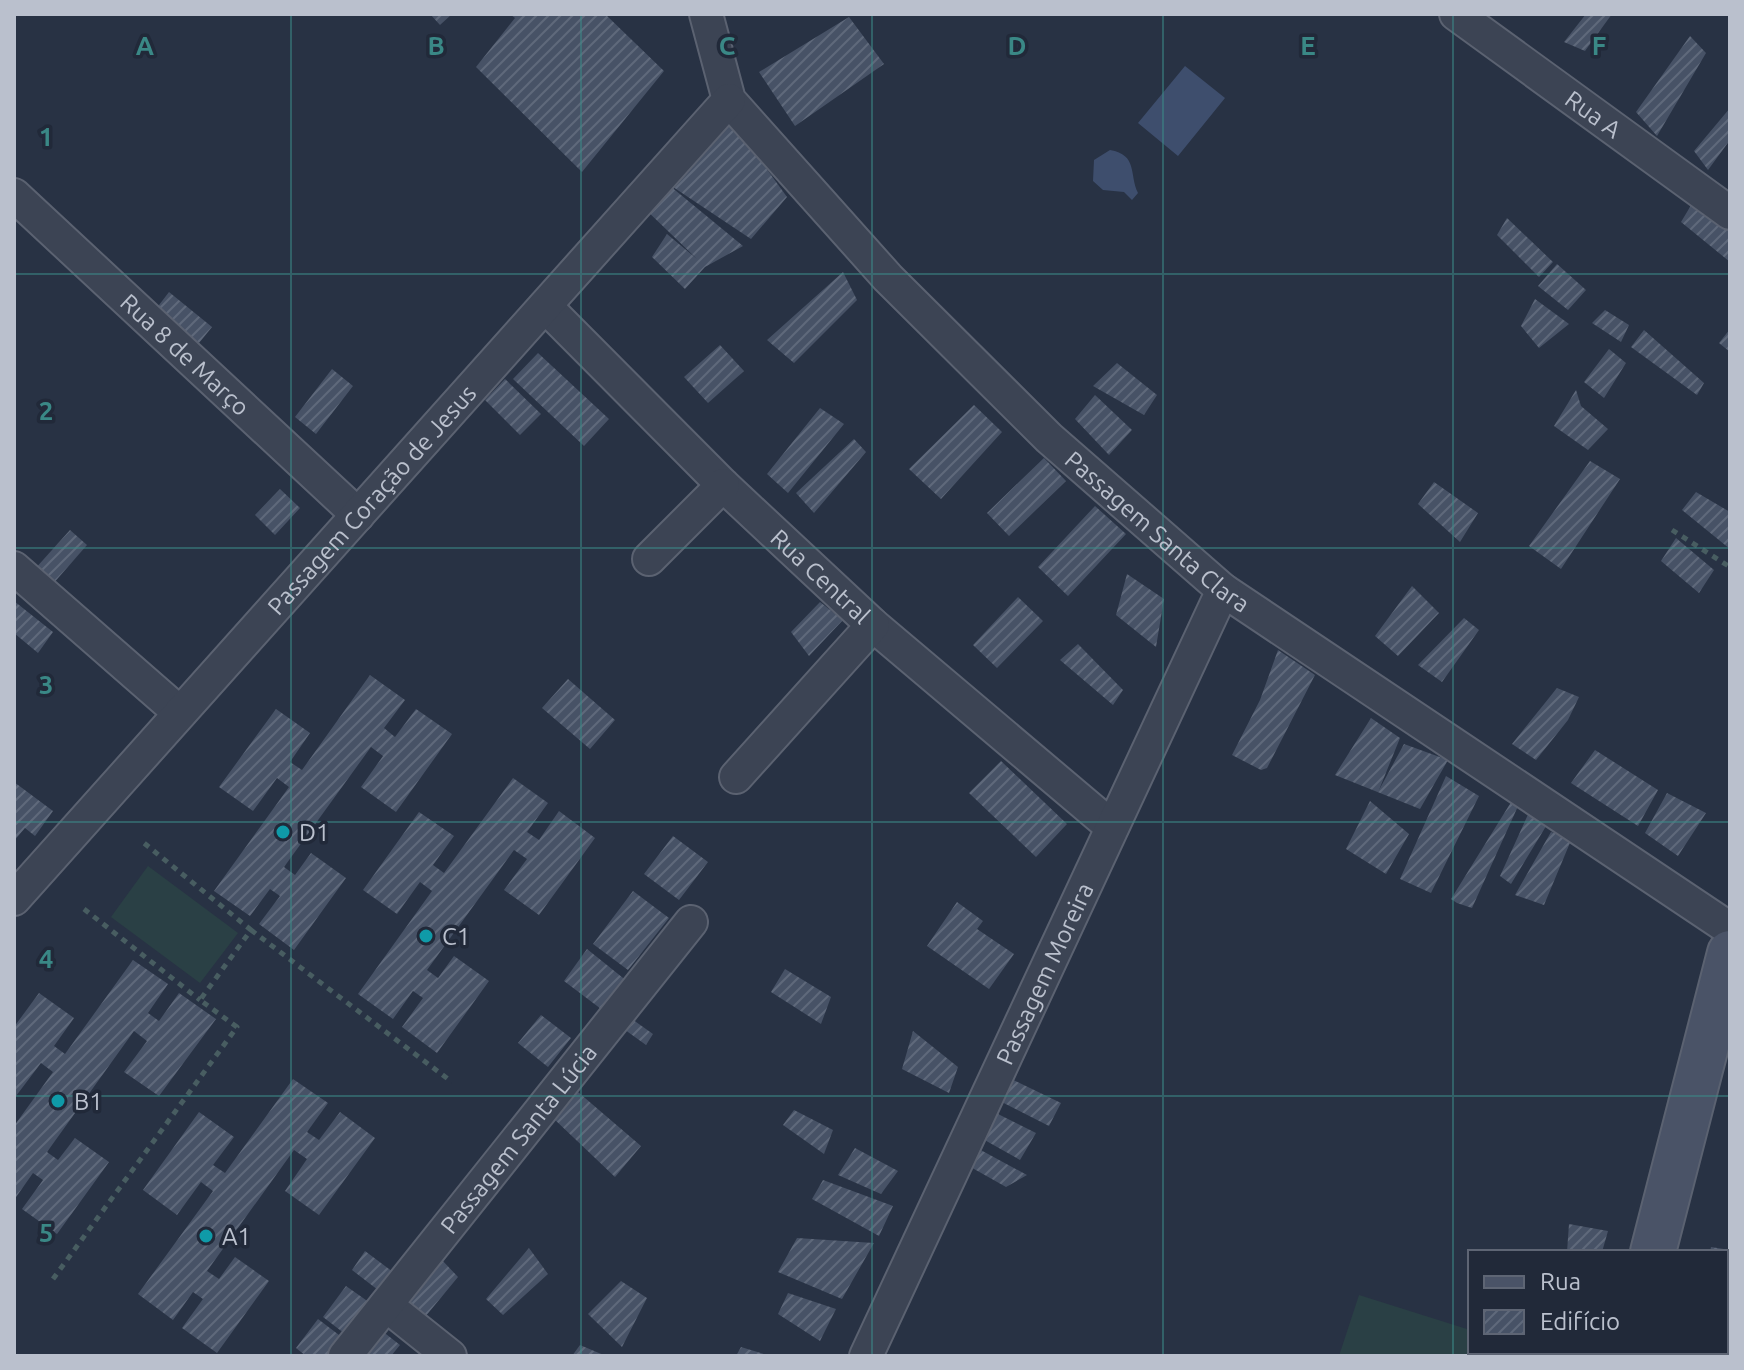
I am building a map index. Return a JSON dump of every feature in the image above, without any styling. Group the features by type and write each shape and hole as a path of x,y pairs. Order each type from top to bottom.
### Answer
{"main road":[{"path":"1654,1250 1730,953"}],"street":[{"name":"Passagem Santa Clara","path":"706,14 729,100 888,278 1049,438 1223,590 1730,929"},
{"name":"Rua A","path":"1456,14 1730,213"},
{"name":"Passagem Coração de Jesus","path":"14,899 729,100"},
{"name":"Rua 8 de Março","path":"14,195 358,515"},
{"name":"Rua Central","path":"545,306 723,485 873,625 1112,827"},
{"path":"649,559 723,485"},
{"path":"14,568 180,713"},
{"name":"Passagem Moreira","path":"866,1356 1223,590"},
{"path":"736,777 873,625"},
{"name":"Passagem Santa Lúcia","path":"345,1356 691,922"},
{"path":"386,1305 450,1356"}],"path":[{"path":"1672,530 1730,567"},
{"path":"144,843 251,930 452,1082"},
{"path":"53,1279 237,1027 84,909"},
{"path":"200,1000 251,930"}],"green space":[{"path":"148,866 238,933 200,983 111,917"},
{"path":"1359,1295 1468,1329 1468,1354 1538,1354 1537,1356 1339,1356"}],"water":[{"path":"1185,66 1225,98 1178,156 1138,123"},
{"path":"1110,150 1129,161 1138,193 1132,200 1124,192 1103,190 1093,181 1094,160"}],"building":[{"path":"430,14 452,14 440,25"},
{"path":"510,14 605,14 664,71 582,172 476,67 515,18"},
{"path":"1586,14 1612,14 1585,51 1564,42"},
{"path":"849,17 884,64 795,126 759,72"},
{"path":"1690,36 1706,53 1657,136 1636,112"},
{"path":"1730,108 1730,140 1708,170 1694,151"},
{"path":"729,117 787,197 751,239 664,181 743,246 705,267 685,289 652,257 667,234 697,259 643,207 662,179"},
{"path":"1693,202 1730,226 1730,262 1681,222"},
{"path":"1507,218 1553,262 1539,277 1497,235"},
{"path":"1557,264 1586,290 1568,310 1538,286"},
{"path":"843,272 857,300 794,363 767,340"},
{"path":"169,292 212,327 199,343 156,309"},
{"path":"1535,299 1569,324 1539,348 1521,326"},
{"path":"1605,310 1629,325 1621,342 1592,323"},
{"path":"1730,329 1730,352 1719,343"},
{"path":"1644,330 1704,383 1697,395 1631,347"},
{"path":"720,345 744,371 708,403 684,377"},
{"path":"1609,349 1626,363 1604,398 1584,382"},
{"path":"538,353 609,419 584,446 513,379"},
{"path":"1117,363 1157,395 1144,415 1093,386"},
{"path":"332,369 353,386 316,434 295,417"},
{"path":"505,379 541,414 520,435 485,400"},
{"path":"1576,390 1581,406 1608,429 1588,450 1554,426"},
{"path":"1095,395 1132,430 1109,455 1075,419"},
{"path":"974,405 1002,432 941,499 909,469"},
{"path":"820,408 844,424 788,493 767,474"},
{"path":"854,439 866,452 814,513 796,493"},
{"path":"1044,458 1066,481 1009,536 987,513"},
{"path":"1590,461 1620,479 1561,569 1529,546"},
{"path":"1434,482 1478,513 1460,542 1418,504"},
{"path":"280,489 300,508 275,535 255,515"},
{"path":"1696,492 1730,512 1730,549 1682,510"},
{"path":"1095,506 1126,534 1068,596 1038,567"},
{"path":"70,530 87,545 52,585 34,570"},
{"path":"1676,538 1714,570 1699,593 1661,561"},
{"path":"1127,574 1164,599 1156,647 1116,615"},
{"path":"1412,586 1439,613 1398,656 1375,636"},
{"path":"1018,597 1043,621 997,668 973,645"},
{"path":"14,601 53,632 38,653 14,633"},
{"path":"820,602 843,620 809,656 791,632"},
{"path":"1464,618 1479,630 1442,682 1418,665"},
{"path":"1078,644 1123,690 1113,705 1060,660"},
{"path":"1278,650 1315,675 1267,768 1261,770 1232,755 1260,700"},
{"name":"D1","path":"370,675 405,700 384,728 395,737 416,709 452,734 396,812 361,787 383,756 371,747 284,867 295,875 311,853 346,878 294,950 259,924 280,896 270,889 250,916 214,891 289,787 277,778 253,811 219,787 276,709 310,733 290,762 302,770"},
{"path":"568,679 615,720 590,749 542,708"},
{"path":"1557,688 1579,697 1568,720 1536,760 1512,744"},
{"path":"1371,718 1400,738 1379,790 1404,744 1448,760 1420,809 1335,775"},
{"path":"1595,750 1658,790 1638,826 1571,783"},
{"path":"1001,761 1067,824 1036,857 969,793"},
{"path":"1446,776 1479,796 1431,893 1400,879"},
{"name":"C1","path":"513,778 548,803 527,832 539,840 559,811 595,838 539,915 504,890 527,859 514,850 427,970 438,978 454,956 489,981 437,1053 402,1027 423,998 413,991 393,1019 358,994 432,891 420,882 397,914 363,890 419,812 454,836 433,865 444,873"},
{"path":"14,782 53,811 35,836 25,828 14,841"},
{"path":"1667,793 1706,813 1678,856 1645,833"},
{"path":"1513,799 1519,804 1472,908 1457,903 1451,899"},
{"path":"1370,801 1409,834 1386,874 1346,849"},
{"path":"1531,808 1554,813 1511,884 1500,876"},
{"path":"1551,832 1572,838 1544,905 1515,895"},
{"path":"673,836 708,862 679,900 644,874"},
{"path":"633,891 669,918 628,970 593,944"},
{"path":"957,902 983,921 977,929 1014,954 989,989 927,946"},
{"path":"587,949 633,986 609,1015 564,981"},
{"name":"B1","path":"133,960 168,984 148,1013 159,1021 179,993 216,1019 159,1096 124,1072 147,1041 134,1031 47,1152 58,1160 75,1138 109,1162 57,1234 22,1209 43,1180 33,1173 14,1200 14,1126 53,1072 41,1063 16,1096 14,1094 14,1027 39,993 74,1018 54,1046 65,1054"},
{"path":"785,969 831,997 821,1024 771,992"},
{"path":"541,1015 571,1038 548,1067 518,1043"},
{"path":"629,1017 653,1034 646,1045 621,1027"},
{"path":"913,1031 958,1067 949,1093 902,1069"},
{"path":"1003,1075 1061,1103 1049,1126 988,1095"},
{"name":"A1","path":"293,1079 328,1103 307,1132 319,1140 340,1112 375,1138 319,1215 285,1191 307,1159 294,1150 207,1271 219,1279 235,1257 269,1281 217,1353 182,1328 203,1299 193,1292 173,1320 138,1294 213,1191 201,1182 177,1215 143,1190 199,1112 234,1137 213,1165 225,1173"},
{"path":"578,1092 641,1146 615,1177 553,1118"},
{"path":"794,1110 833,1130 824,1154 783,1125"},
{"path":"992,1111 1036,1133 1020,1160 981,1138"},
{"path":"855,1148 898,1171 881,1194 838,1175"},
{"path":"977,1148 1027,1175 1006,1187 967,1165"},
{"path":"823,1180 893,1206 879,1236 812,1199"},
{"path":"1569,1224 1608,1231 1603,1250 1567,1250"},
{"path":"797,1238 874,1243 842,1299 778,1272"},
{"path":"1711,1247 1730,1250 1730,1288 1728,1250 1710,1250"},
{"path":"529,1248 548,1274 503,1315 486,1299"},
{"path":"365,1251 393,1272 378,1290 352,1270"},
{"path":"441,1259 458,1277 420,1323 397,1303"},
{"path":"621,1281 647,1298 622,1347 588,1314"},
{"path":"346,1286 373,1305 349,1337 323,1317"},
{"path":"788,1293 836,1309 820,1341 778,1314"},
{"path":"1730,1301 1728,1356 1690,1356 1728,1354"},
{"path":"318,1319 343,1338 329,1356 306,1356 296,1348"},
{"path":"377,1327 400,1345 391,1356 355,1356"},
{"path":"580,1345 606,1356 572,1356"},
{"path":"741,1347 767,1355 767,1356 736,1356"},
{"path":"1554,1354 1591,1354 1590,1356"},
{"path":"1660,1354 1684,1354 1684,1356"}],"place":[{"name":"D1","path":"283,832"},
{"name":"C1","path":"426,936"},
{"name":"B1","path":"58,1101"},
{"name":"A1","path":"206,1236"}]}
